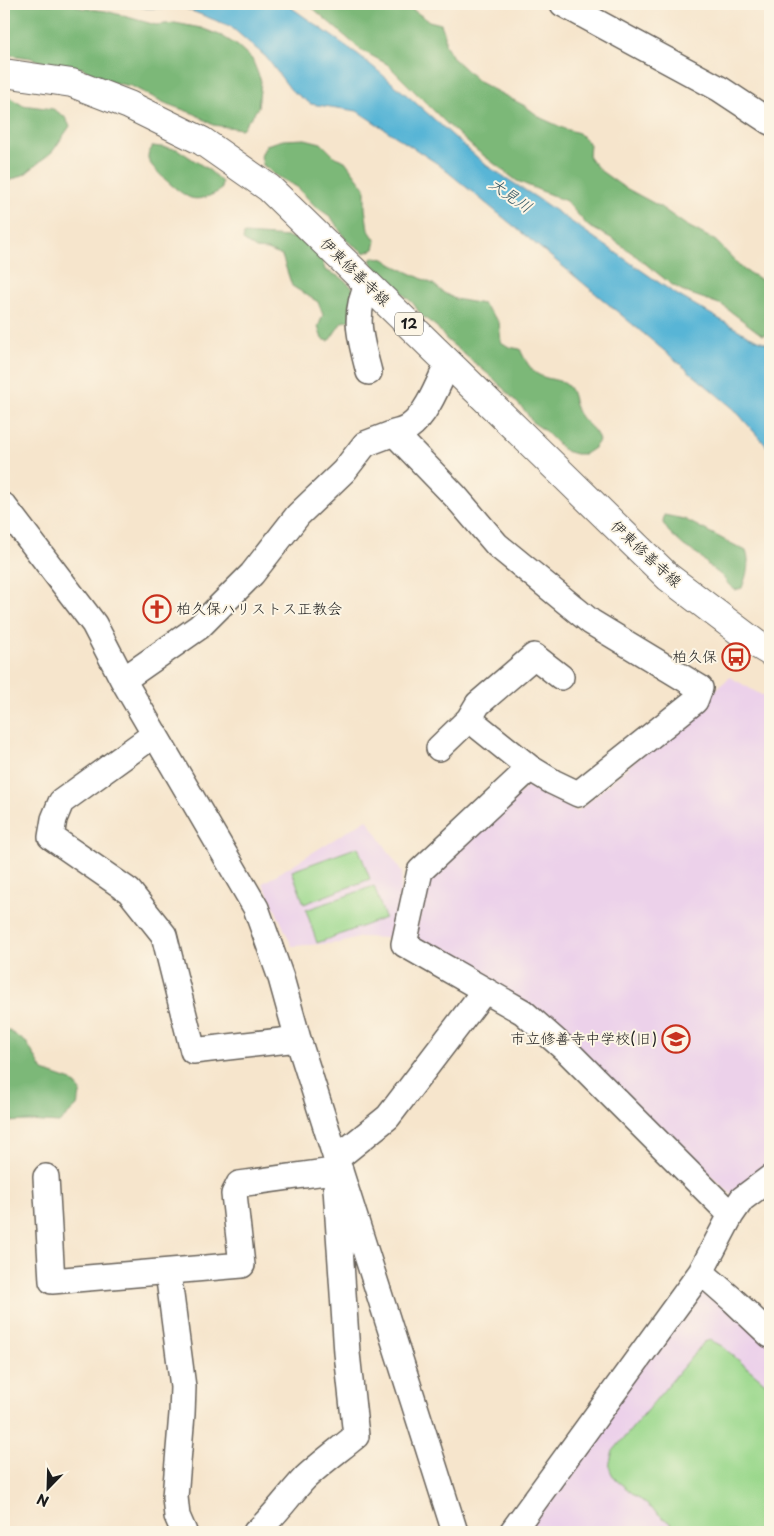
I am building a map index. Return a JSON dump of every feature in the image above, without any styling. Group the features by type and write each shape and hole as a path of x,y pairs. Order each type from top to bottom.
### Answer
{"main road":[{"name":"伊東修善寺線","path":"4,72 72,83 129,105 202,141 269,188 668,577 770,652"}],"street":[{"path":"563,4 720,89 770,122"},
{"path":"368,284 362,295 358,320 359,333 369,372"},
{"path":"123,680 199,627 252,574 298,515 344,471 364,444 408,428 417,419 430,400 448,362"},
{"path":"394,433 456,496 497,545 591,622 700,688 695,701 578,794 530,768 469,719"},
{"path":"4,506 94,624 123,680 256,908 281,978 298,1039 455,1532"},
{"path":"439,748 469,719 478,704 534,656 560,677"},
{"path":"155,734 61,802 54,819 51,837 129,891 164,935 193,1051 298,1039"},
{"path":"530,768 420,872 404,944 523,1012 567,1052 731,1215"},
{"path":"46,1177 52,1281 242,1265 234,1194 240,1184 338,1164 388,1117 485,990"},
{"path":"256,1532 270,1520 308,1476 356,1436 347,1353 336,1188 338,1164"},
{"path":"512,1532 700,1272 731,1215 742,1199 764,1190"},
{"path":"168,1272 182,1386 182,1414 175,1497 177,1516 184,1532"},
{"path":"700,1272 770,1335"}],"shaded area":[{"path":"730,677 770,700 770,1166 732,1195 529,1010 414,941 429,877 534,780 577,812"},
{"path":"367,819 402,872 399,907 391,938 361,937 340,943 292,946 263,883"},
{"path":"698,1289 712,1290 770,1345 770,1532 519,1532"}],"green space":[{"path":"4,4 73,4 81,8 106,11 156,25 175,23 201,28 222,36 238,46 252,59 261,81 258,108 242,129 213,125 195,114 167,104 131,86 99,80 83,68 52,66 31,58 4,54"},
{"path":"308,4 406,5 429,21 441,24 445,35 445,44 454,59 479,82 525,106 541,118 579,133 590,144 589,158 601,171 622,186 659,206 686,225 716,241 744,270 770,285 770,334 762,335 722,305 685,292 671,284 611,238 588,226 566,201 517,181 475,149 387,64 361,50"},
{"path":"4,94 22,105 53,109 64,116 70,126 53,151 25,174 4,183"},
{"path":"305,139 321,143 335,157 345,161 365,188 368,229 376,241 374,249 365,253 346,240 331,217 315,206 297,187 275,175 263,165 261,156 266,145 283,140"},
{"path":"153,146 177,149 209,170 222,182 221,190 202,198 195,199 186,196 168,182 149,161 149,153"},
{"path":"244,234 289,237 302,241 322,259 325,270 342,278 355,290 350,320 342,322 329,341 322,339 318,327 323,315 318,302 292,286 282,256 268,250 256,249 243,240"},
{"path":"375,257 384,259 433,284 455,299 483,304 499,322 501,342 509,347 520,349 528,364 537,374 561,382 570,388 579,414 598,437 599,441 594,448 585,454 565,451 544,430 532,422 526,412 494,379 446,339 437,327 421,315 413,303 375,270 370,260"},
{"path":"664,515 684,519 746,551 748,565 742,588 735,590 699,555 684,546 669,532 663,523"},
{"path":"358,847 370,879 304,904 292,871"},
{"path":"374,886 385,918 317,943 306,910"},
{"path":"4,1028 27,1043 43,1071 72,1081 81,1091 77,1106 59,1123 4,1122"},
{"path":"4,1319 8,1343 4,1392"},
{"path":"710,1340 722,1346 770,1387 770,1532 681,1532 616,1480 610,1469 613,1451 704,1342"}],"water":[{"name":"大見川","path":"130,4 286,4 359,55 487,166 537,198 674,293 747,335 770,345 770,450 734,409 438,164 357,111 311,104 291,90 266,57 230,26 184,8 146,8"}],"place":[{"name":"柏久保ハリストス正教会","path":"157,609"},
{"name":"柏久保","path":"736,657"},
{"name":"市立修善寺中学校(旧)","path":"676,1039"}]}
